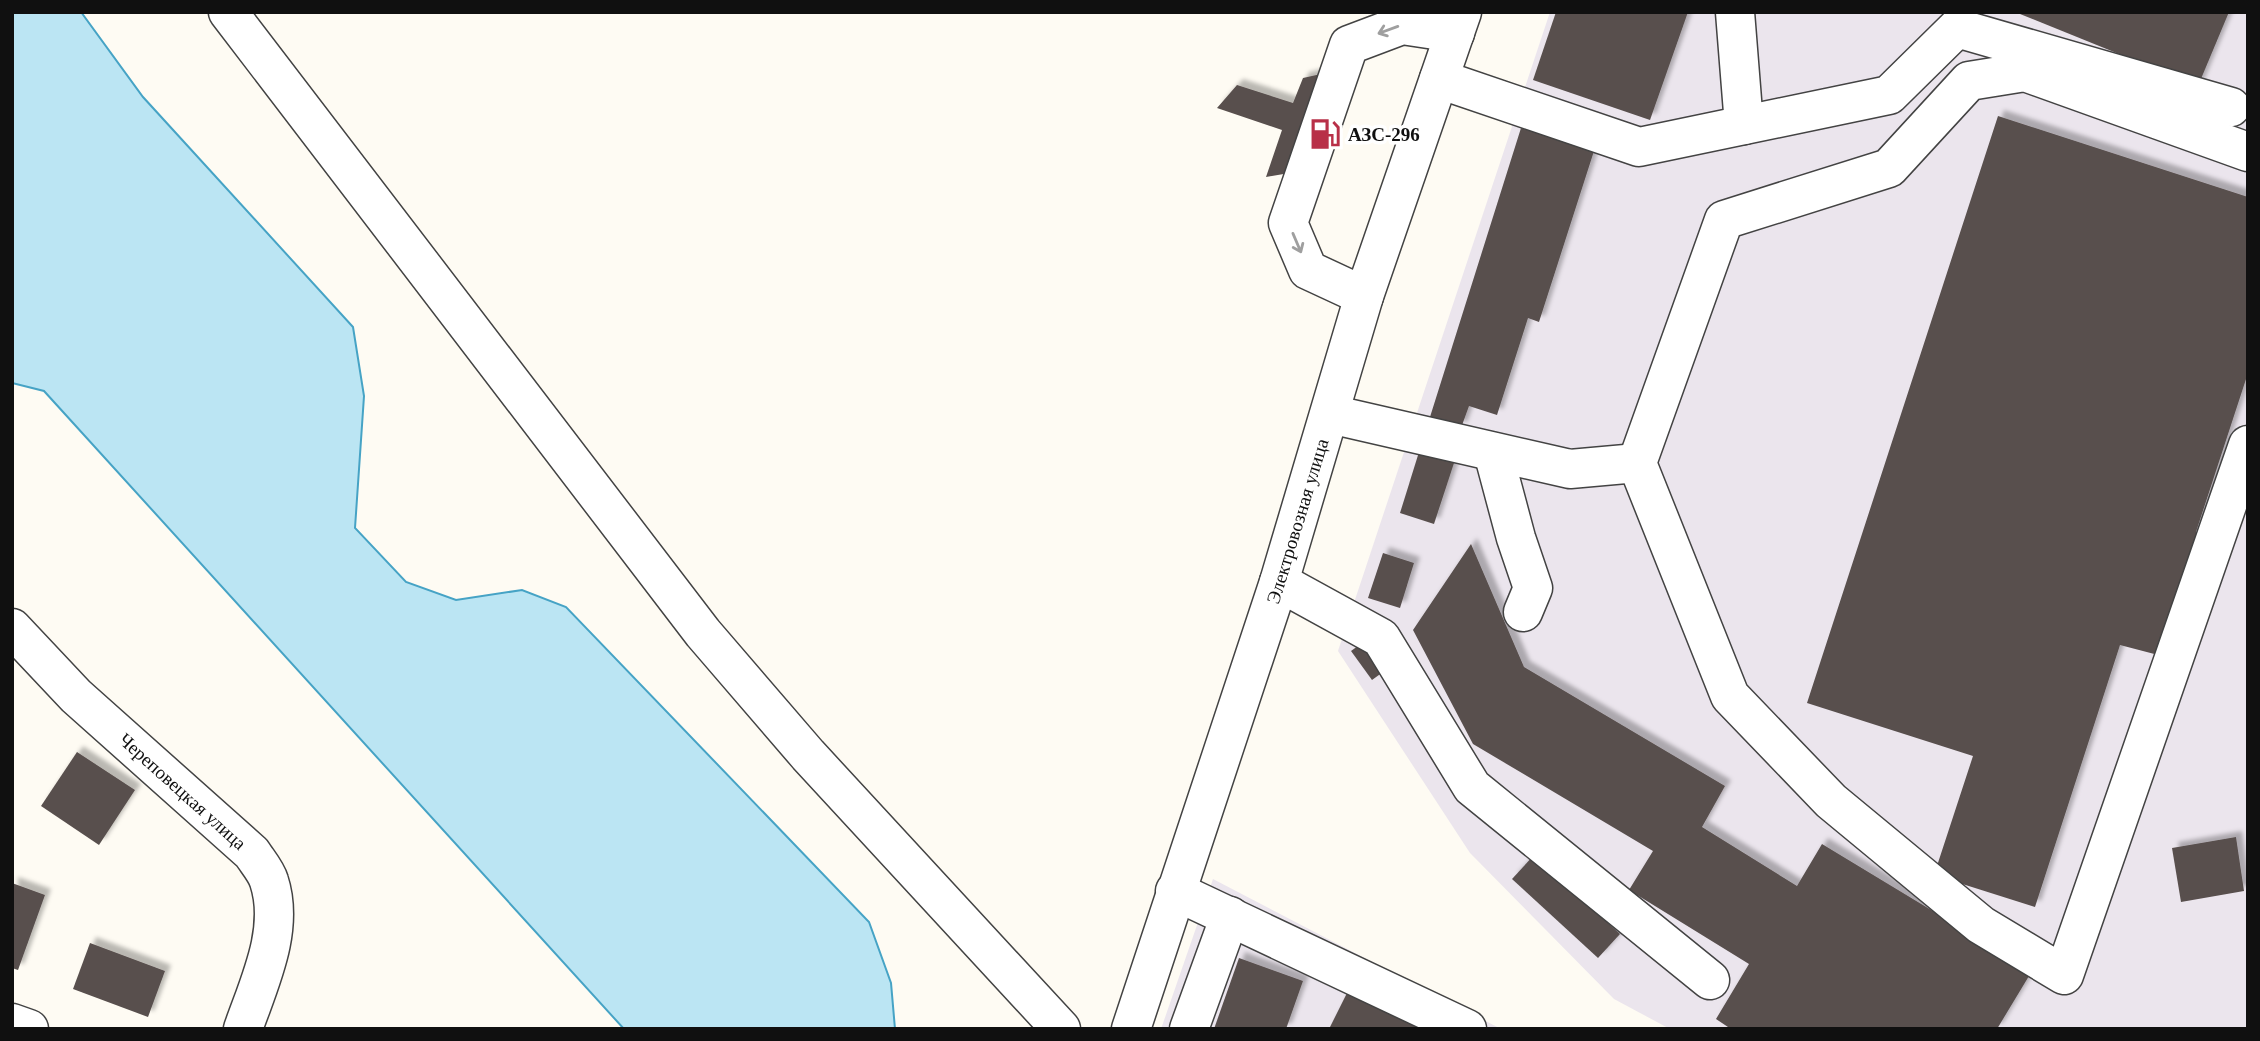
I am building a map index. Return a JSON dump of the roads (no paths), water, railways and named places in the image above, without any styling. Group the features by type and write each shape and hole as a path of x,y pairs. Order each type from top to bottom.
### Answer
{"street":[{"path":"228,12 703,633 808,755 1061,1029"},
{"path":"1735,12 1744,125"},
{"path":"1364,296 1308,270 1288,223 1349,45 1402,25 1458,22"},
{"name":"Электровозная улица","path":"1131,1029 1279,582 1364,296 1458,22"},
{"path":"1439,79 1639,147 1889,95 1957,28 2231,107"},
{"path":"2248,152 2025,72 1969,81 1889,168 1724,220 1637,463 1730,696 1831,801 1981,925 2064,975 2248,445"},
{"path":"1330,414 1570,469 1637,463"},
{"path":"1493,452 1516,538 1533,588 1522,612"},
{"path":"1279,582 1381,638 1472,787 1710,980"},
{"name":"Череповецкая улица","path":"12,628 76,696 252,853 269,880 274,913 270,950 243,1029"},
{"path":"1175,891 1467,1029"},
{"path":"1189,1029 1230,916"},
{"path":"12,1023 29,1029"}],"water":[{"path":"12,12 81,12 143,97 353,327 364,396 355,528 406,582 456,600 522,590 566,607 869,922 891,983 895,1029 624,1029 44,391 12,383"}],"place":[{"name":"АЗС-296","path":"1325,134"}]}
